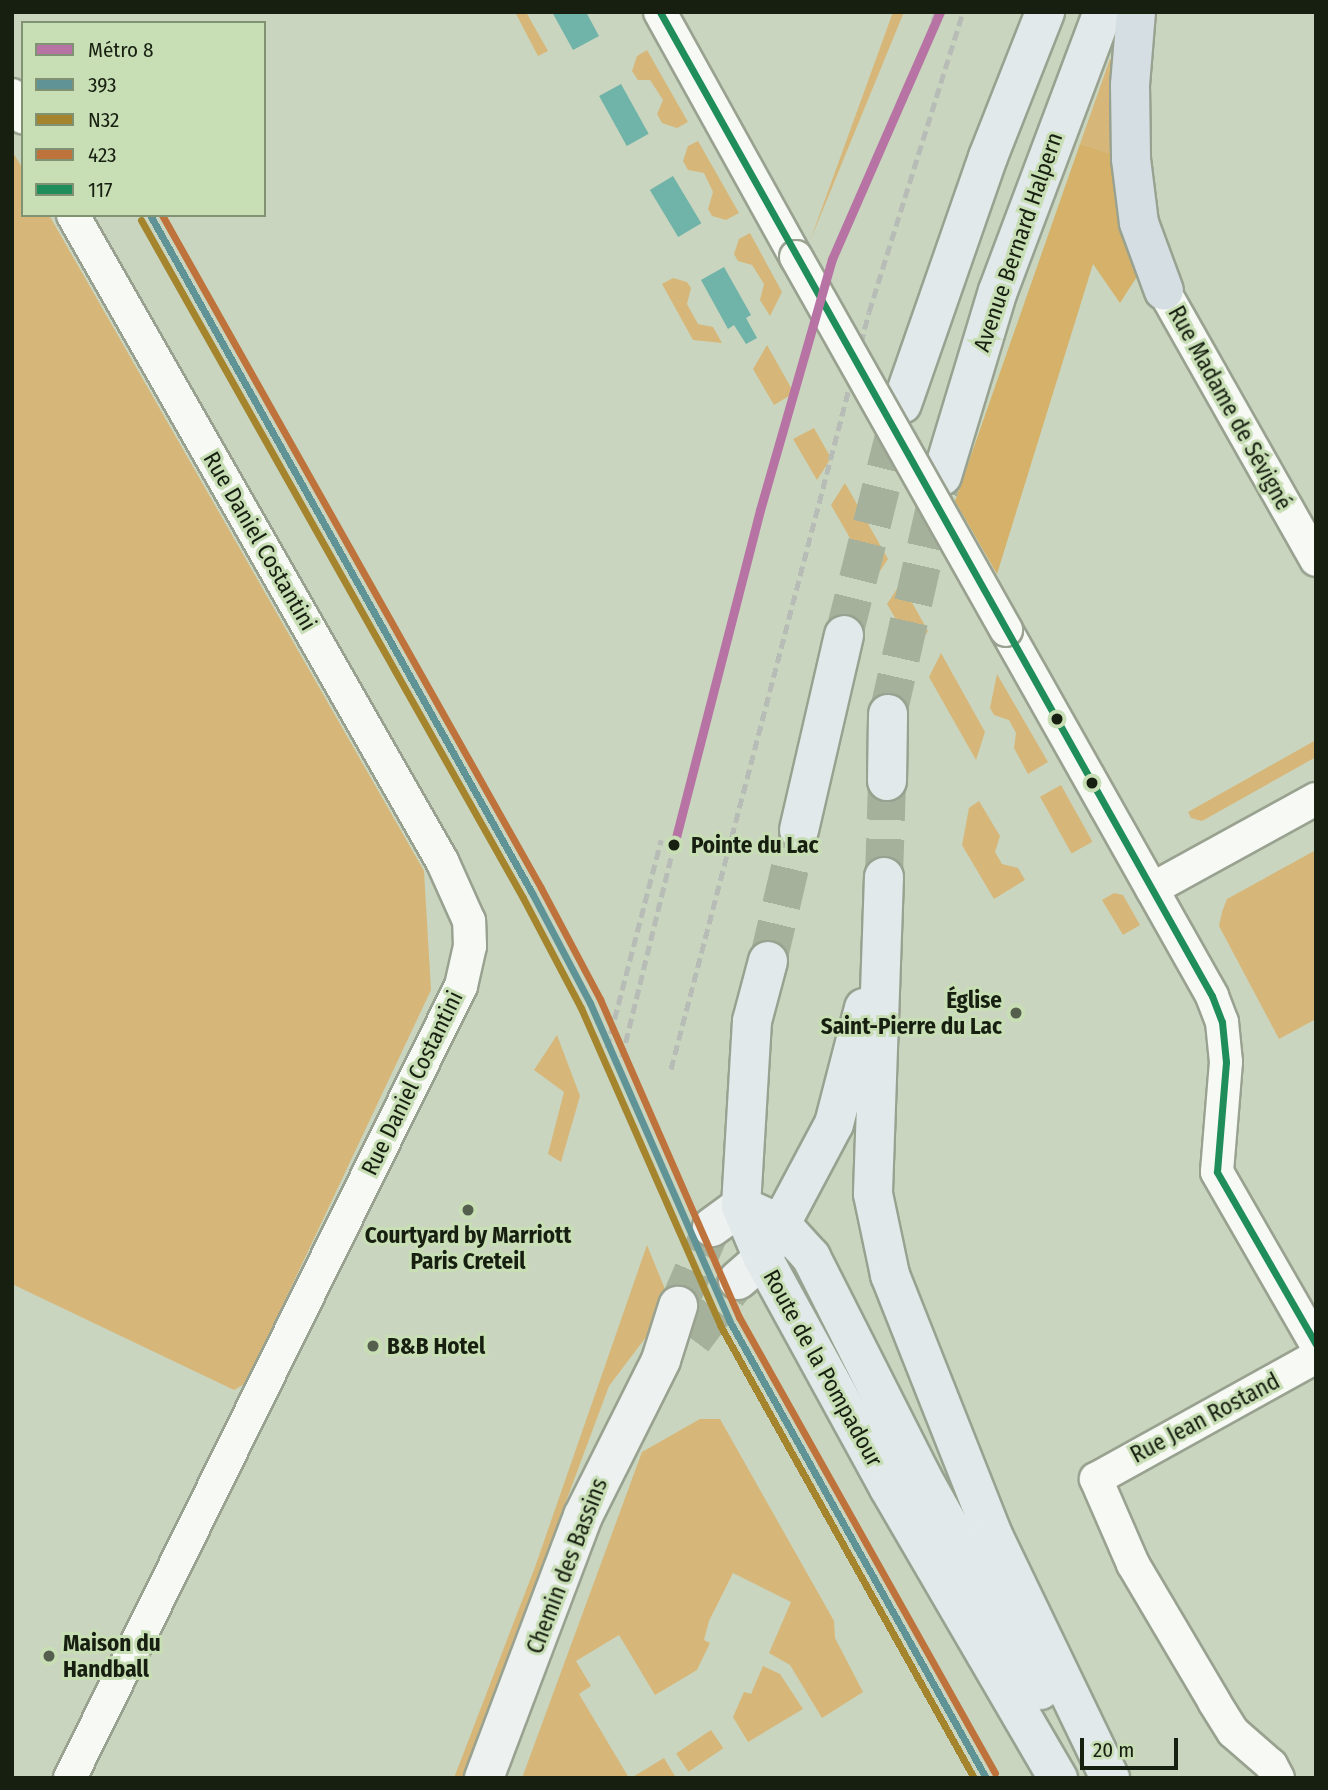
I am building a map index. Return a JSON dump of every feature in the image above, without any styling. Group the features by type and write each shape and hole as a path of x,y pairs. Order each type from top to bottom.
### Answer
{"highway":[{"path":"1136,12 1130,85 1131,159 1139,223 1164,291"}],"main road":[{"path":"902,404 988,157 1045,12"},
{"name":"Avenue Bernard Halpern","path":"942,475 1008,265 1103,12"},
{"path":"799,830 844,635"},
{"path":"887,780 888,714"},
{"path":"884,877 873,1194 890,1275 993,1535 1110,1778"},
{"name":"Route de la Pompadour","path":"882,940 834,1124 781,1224 750,1269 888,1488 1058,1778"},
{"path":"750,1269 727,1216 752,1021 768,961"},
{"path":"727,1216 781,1224 811,1257 921,1475 1088,1778"},
{"name":"Chemin des Bassins","path":"484,1778 583,1516 661,1360 685,1323"}],"street":[{"path":"660,12 1152,889 1222,1022 1226,1062 1217,1172 1316,1344"},
{"path":"12,95 21,114"},
{"name":"Rue Daniel Costantini","path":"70,1778 461,986 470,946 469,920 442,861 74,217"},
{"name":"Rue Madame de Sévigné","path":"1164,291 1316,560"},
{"path":"1152,889 1316,799"},
{"name":"Rue Jean Rostand","path":"1278,1778 1270,1765 1233,1732 1214,1701 1133,1564 1096,1479 1316,1357"}],"shaded area":[{"path":"515,12 526,12 548,51 538,56"},
{"path":"893,12 904,12 810,241"},
{"path":"647,50 688,122 677,128 662,123 657,114 663,100 650,80 638,80 632,71 637,56"},
{"path":"1121,58 1121,157 1080,144 1110,59"},
{"path":"698,141 739,213 726,220 712,216 708,209 713,192 704,173 688,170 683,161 688,146"},
{"path":"1080,144 1115,155 1145,264 1120,303 1093,264 997,574 955,501"},
{"path":"12,151 21,166 21,217 50,217 424,871 431,990 246,1383 234,1390 12,1284"},
{"path":"750,233 782,292 770,316 760,300 764,284 752,265 738,261 734,254 739,239"},
{"path":"673,278 687,282 691,288 687,304 698,324 713,327 722,343 693,340 662,284"},
{"path":"767,345 794,393 774,405 753,369"},
{"path":"814,428 831,458 817,480 793,439"},
{"path":"845,483 888,559 874,580 831,505"},
{"path":"901,583 928,631 915,652 887,604"},
{"path":"941,653 985,732 976,760 929,677"},
{"path":"997,674 1048,762 1028,774 1014,748 1016,733 1009,720 994,715 990,708"},
{"path":"1316,740 1316,757 1202,821 1191,818 1188,812"},
{"path":"1061,785 1093,842 1072,853 1040,797"},
{"path":"979,801 1000,836 995,852 1002,864 1018,868 1025,880 994,899 962,845 969,808"},
{"path":"1316,850 1316,1019 1279,1039 1219,926 1227,899"},
{"path":"1114,893 1123,895 1140,925 1123,935 1102,900"},
{"path":"557,1035 580,1096 561,1162 548,1154 564,1092 534,1070"},
{"path":"647,1245 671,1304 609,1386 463,1778 454,1778 535,1567"},
{"path":"700,1419 720,1419 834,1621 835,1638 863,1692 822,1718 790,1665 769,1653 791,1602 733,1573 709,1621 704,1640 710,1643 697,1670 655,1695 619,1635 576,1661 591,1686 579,1694 629,1778 522,1778 642,1452"},
{"path":"763,1666 780,1674 803,1709 748,1742 733,1717 744,1692 751,1694"},
{"path":"711,1730 723,1748 688,1772 676,1753"},
{"path":"664,1758 676,1778 631,1778"}],"water":[{"path":"552,12 586,12 599,36 573,50"},
{"path":"621,84 649,134 627,146 599,96"},
{"path":"673,176 701,223 678,237 650,190"},
{"path":"724,267 751,315 746,318 757,338 746,344 734,325 728,329 701,280"}],"tunnel":[{"path":"844,635 902,404"},
{"path":"888,714 942,477"},
{"path":"884,877 887,781"},
{"path":"768,961 799,830"},
{"path":"678,1306 712,1227"},
{"path":"693,1340 738,1280"}],"railway":[{"path":"929,35 936,12"},
{"path":"671,1069 869,312 963,12"},
{"path":"607,1048 661,840"},
{"path":"622,1057 674,845"}],"metro line":[{"name":"8","path":"674,845 760,510 832,259 940,12"}],"transit line":[{"name":"117","path":"660,12 1212,996 1222,1022 1226,1062 1217,1172 1316,1344"},
{"name":"393","path":"151,217 532,893 590,1003 730,1322 986,1778"},
{"name":"423","path":"163,217 541,888 600,999 739,1317 995,1773"},
{"name":"N32","path":"141,220 523,898 581,1008 721,1327 974,1778"}],"place":[{"name":"Pointe du Lac","path":"674,845"},
{"name":"Église Saint-Pierre du Lac","path":"1016,1013"},
{"name":"Courtyard by Marriott Paris Creteil","path":"468,1210"},
{"name":"B&B Hotel","path":"373,1346"},
{"name":"Maison du Handball","path":"49,1656"}]}
